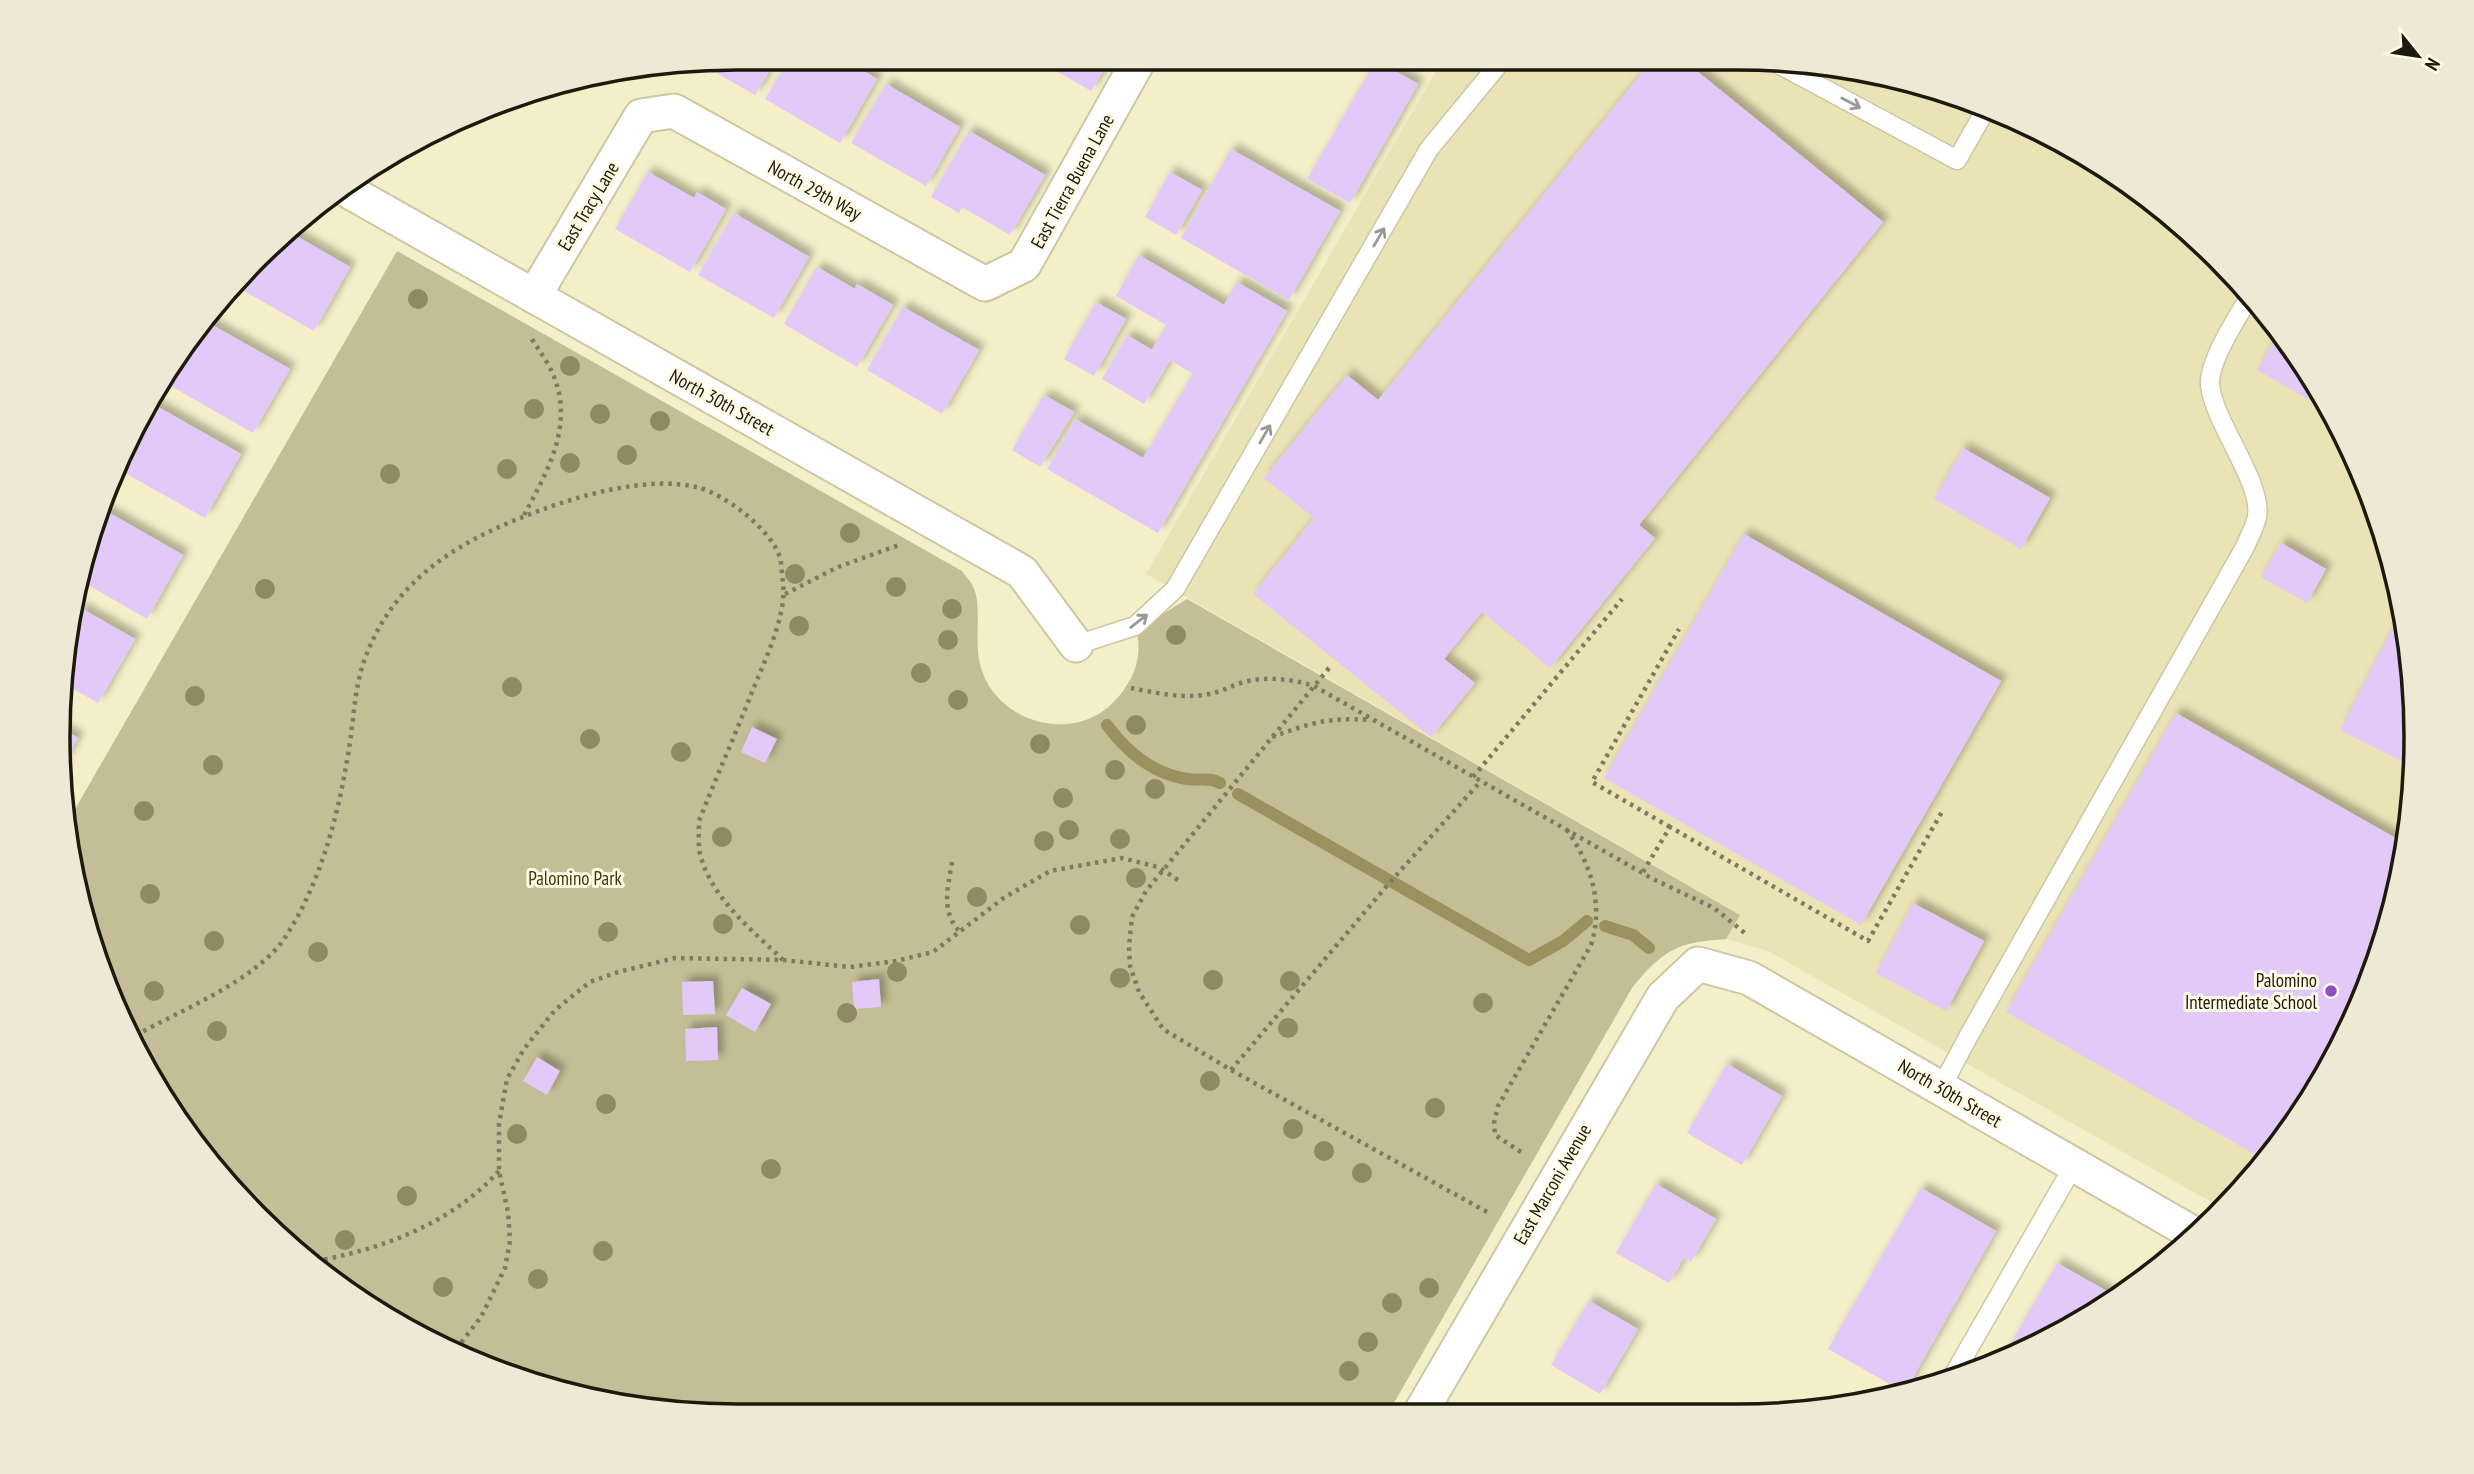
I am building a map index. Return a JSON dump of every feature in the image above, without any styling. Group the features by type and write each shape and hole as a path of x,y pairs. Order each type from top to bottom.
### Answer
{"street":[{"name":"East Tierra Buena Lane","path":"985,284 1024,265 1133,70"},
{"name":"North 29th Way","path":"641,116 674,111 985,284"},
{"name":"East Tracy Lane","path":"534,296 641,116"},
{"name":"North 30th Street","path":"351,193 1022,572 1076,645"},
{"name":"North 30th Street","path":"1698,964 1749,978 2186,1229"},
{"name":"East Marconi Avenue","path":"1425,1404 1663,997 1698,964"}],"lane":[{"path":"1076,645 1135,626 1175,589 1429,149 1494,70"},
{"path":"1794,73 1957,160 1982,117"},
{"path":"1941,1088 2249,537 2257,516 2256,494 2217,410 2210,383 2222,345 2244,305"},
{"path":"1959,1366 2074,1165"}],"path":[{"path":"524,516 550,467 561,420 561,401 556,383 526,330"},
{"path":"140,1033 242,977 269,956 284,939 306,898 335,825 351,741 356,691 364,662 378,628 407,589 439,560 468,540 524,516 560,503 618,489 667,482 698,487 725,499 765,533 780,557 785,594 773,641 699,821 700,853 717,893 738,918 783,960"},
{"path":"785,594 838,568 900,545"},
{"path":"1473,777 1622,599"},
{"path":"1679,629 1592,782 1868,941 1943,810"},
{"path":"1329,668 1146,891 1132,917 1130,966 1139,992 1163,1029 1231,1070 1487,1212"},
{"path":"1131,688 1191,695 1213,693 1245,681 1269,679 1294,680 1314,686 1653,879 1714,908 1746,934"},
{"path":"1272,737 1313,722 1335,719 1373,720"},
{"path":"1231,1070 1391,881 1481,781"},
{"path":"1643,872 1670,827"},
{"path":"1521,1152 1495,1135 1494,1123 1498,1105 1591,945 1595,930 1595,894 1582,851 1565,828"},
{"path":"460,1343 481,1317 505,1268 510,1241 499,1171 499,1124 507,1079 524,1049 555,1010 590,982 675,958 783,960 850,967 896,961 933,952 1005,897 1049,871 1122,858 1162,869 1178,880"},
{"path":"952,862 946,895 950,922 961,933"},
{"path":"323,1260 349,1255 401,1237 443,1218 471,1199 499,1171"}],"shaded area":[{"path":"1437,70 1781,71 1867,83 1910,93 1951,105 2032,139 2108,182 2143,208 2209,265 2238,297 2292,366 2315,404 2335,442 2369,523 2391,607 2398,650 2403,693 2403,781 2391,867 2381,910 2353,992 2315,1070 2266,1143 2214,1204 1768,951 1726,939 1739,914 1146,574"}],"green space":[{"name":"Palomino Park","path":"397,251 962,571 972,584 976,596 978,655 984,676 1007,706 1029,719 1054,724 1073,723 1091,718 1106,709 1120,695 1134,672 1138,657 1137,630 1187,599 1740,915 1726,939 1709,940 1672,950 1653,965 1632,988 1393,1404 693,1403 607,1391 564,1381 523,1369 442,1335 366,1292 331,1266 265,1209 208,1143 182,1108 139,1032 105,951 93,910 74,810"}],"building":[{"path":"770,70 755,95 712,71"},
{"path":"783,70 862,70 877,79 840,143 765,99"},
{"path":"1055,70 1104,70 1091,91"},
{"path":"1370,70 1394,70 1418,84 1350,203 1307,179"},
{"path":"1644,70 1696,70 1883,222 1639,525 1655,538 1550,668 1482,612 1444,659 1475,683 1431,737 1253,594 1314,518 1264,478 1347,375 1378,400"},
{"path":"886,84 960,127 926,186 851,143"},
{"path":"969,131 1045,175 1010,235 962,207 959,213 931,197"},
{"path":"1231,149 1340,211 1289,300 1181,238"},
{"path":"648,172 694,198 697,192 726,209 690,272 615,229"},
{"path":"1170,172 1202,190 1176,235 1145,217"},
{"path":"734,213 809,257 774,318 698,275"},
{"path":"297,236 350,267 314,331 242,290"},
{"path":"1139,255 1224,305 1237,282 1287,311 1158,533 1047,469 1075,419 1143,458 1193,374 1170,360 1144,404 1102,379 1127,335 1152,350 1166,325 1116,296"},
{"path":"817,267 855,289 857,284 893,305 857,367 784,324"},
{"path":"1096,302 1126,319 1094,376 1064,359"},
{"path":"903,307 979,350 942,414 867,370"},
{"path":"213,325 290,369 253,433 170,386"},
{"path":"2274,341 2314,403 2257,370"},
{"path":"1044,395 1074,412 1040,467 1012,450"},
{"path":"158,407 241,454 205,518 125,473"},
{"path":"1963,448 2050,498 2021,549 1934,499"},
{"path":"109,513 183,555 147,619 88,585"},
{"path":"1744,534 2001,681 1861,925 1604,778"},
{"path":"2281,543 2326,569 2307,603 2261,577"},
{"path":"83,609 135,639 98,703 72,688"},
{"path":"2394,625 2403,693 2403,762 2340,730"},
{"path":"2176,713 2396,838 2381,910 2353,992 2315,1070 2292,1108 2256,1155 2006,1012"},
{"path":"752,727 777,739 765,763 741,752"},
{"path":"70,733 78,738 70,751"},
{"path":"1913,903 1984,941 1946,1011 1876,973"},
{"path":"879,979 881,1007 854,1009 852,982"},
{"path":"713,981 715,1014 683,1015 682,982"},
{"path":"742,988 771,1004 755,1032 726,1015"},
{"path":"717,1027 718,1060 686,1061 685,1029"},
{"path":"537,1057 560,1071 547,1095 523,1081"},
{"path":"1727,1064 1782,1096 1742,1165 1687,1133"},
{"path":"1656,1184 1716,1219 1691,1262 1684,1258 1669,1283 1616,1253"},
{"path":"1921,1188 1996,1231 1911,1381 1892,1385 1828,1349"},
{"path":"2057,1263 2108,1292 2071,1315 2010,1345"},
{"path":"1589,1301 1638,1329 1600,1394 1551,1365"}],"waterway":[{"path":"1107,725 1132,753 1152,767 1191,780 1212,780 1220,783"},
{"path":"1238,794 1529,960 1563,941 1587,921"},
{"path":"1605,926 1633,935 1649,948"}],"place":[{"name":"Palomino Intermediate School","path":"2331,991"}]}
